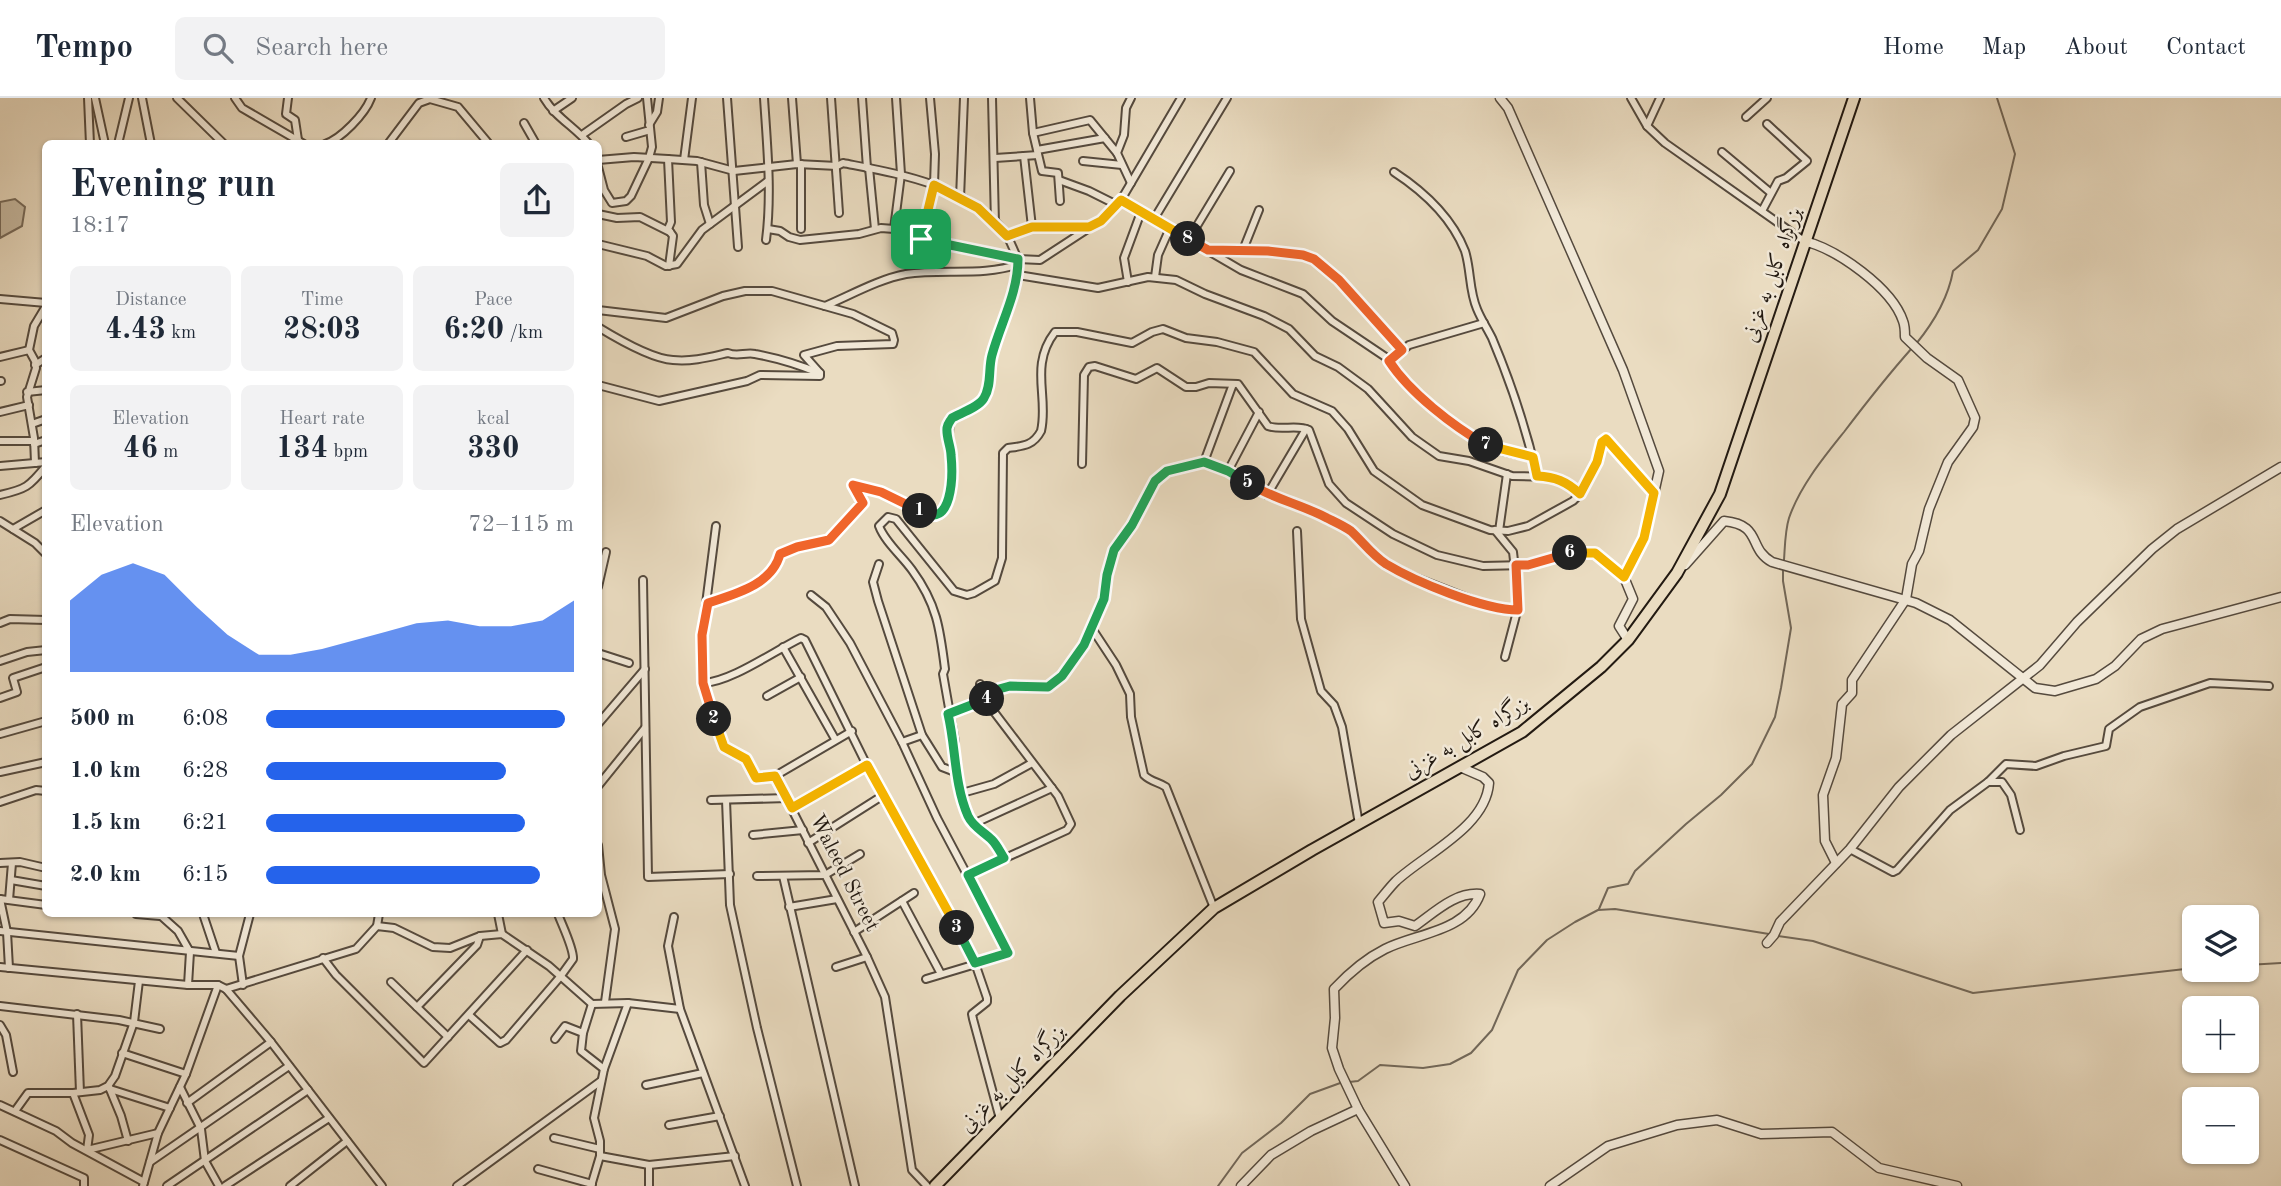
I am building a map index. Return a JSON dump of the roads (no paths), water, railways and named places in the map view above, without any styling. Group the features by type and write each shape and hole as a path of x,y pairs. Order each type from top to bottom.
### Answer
{"highway":[{"name":"بزرگراه کابل به غزنی","path":"935,1186 1121,996 1214,908 1522,732 1601,667 1628,640 1677,573 1720,494 1854,98"}],"street":[{"path":"88,98 90,140"},
{"path":"95,98 103,140"},
{"path":"119,140 129,98"},
{"path":"142,98 150,140"},
{"path":"177,98 220,140"},
{"path":"235,98 242,108 298,140"},
{"path":"288,98 286,114 295,120 300,140"},
{"path":"334,140 353,124 371,98"},
{"path":"544,98 553,111 586,140"},
{"path":"553,111 572,98"},
{"path":"582,135 638,98"},
{"path":"602,179 612,203 619,203 631,196 652,147 647,98"},
{"path":"626,137 650,128 657,112 659,98"},
{"path":"684,160 692,98"},
{"path":"727,98 738,247"},
{"path":"764,98 768,166 766,240"},
{"path":"792,98 799,164 801,229"},
{"path":"831,98 839,214"},
{"path":"862,98 875,229"},
{"path":"894,229 901,174 896,98"},
{"path":"921,239 934,185 930,98"},
{"path":"960,198 964,98"},
{"path":"992,98 995,223"},
{"path":"1041,98 1030,99 1033,133 1042,171 1057,172 1060,201"},
{"path":"1117,153 1124,135 1126,108 1131,98"},
{"path":"768,229 800,240 875,229 894,229 921,239 1018,261 1040,260 1101,221 1119,203 1181,98"},
{"path":"1154,219 1227,98"},
{"path":"1500,98 1508,108 1623,370 1659,471 1644,538 1624,577"},
{"path":"1631,98 1647,126 1665,143 1804,241 1823,248 1865,274 1898,310 1904,323 1905,337 1927,358 1958,380 1975,418 1973,427 1948,462 1928,509 1919,551 1912,564 1906,599 1852,680 1852,693 1842,704 1836,758 1823,795 1825,841 1836,863"},
{"path":"1647,126 1660,98"},
{"path":"1746,117 1767,98"},
{"path":"391,140 419,103 430,99 458,107 486,140"},
{"path":"1033,133 1090,120 1117,153 1131,183"},
{"path":"524,123 535,140"},
{"path":"1762,211 1778,181 1786,178 1807,160 1767,124"},
{"path":"995,158 1024,156 1105,138"},
{"path":"1722,152 1771,193"},
{"path":"1024,156 1032,227"},
{"path":"668,159 670,232 673,236 669,266"},
{"path":"602,160 684,160 734,171 768,166 837,166 844,163 901,174 934,185 978,208 1007,236 1018,261 1018,275 991,357 986,396 982,402 952,418 949,423 947,430 952,483 941,513 928,516 881,492 853,485 863,503 829,540 780,554 770,575 731,595 708,603"},
{"path":"1083,160 1122,165"},
{"path":"701,162 704,205 710,223"},
{"path":"1189,239 1230,171"},
{"path":"1395,172 1419,188 1443,216 1460,242 1465,253 1472,292 1522,416 1537,476"},
{"path":"1059,180 1141,212 1241,270 1303,294 1332,321 1390,360 1403,380 1474,438 1499,450 1533,457"},
{"path":"602,244 647,256 669,266 680,261 710,223 768,181"},
{"path":"1243,250 1259,210"},
{"path":"1128,282 1124,258 1141,212"},
{"path":"602,215 617,218 640,217 670,232"},
{"path":"1007,236 1032,227 1089,227"},
{"path":"1155,277 1158,255 1170,228"},
{"path":"1208,250 1303,255 1314,259 1339,280 1402,350"},
{"path":"825,306 907,274 1005,269 1018,261"},
{"path":"1018,275 1098,288 1155,277 1176,280 1284,326 1315,356 1338,367 1368,389 1412,437 1439,456 1469,461 1507,474 1552,477 1565,482 1580,494"},
{"path":"602,310 666,318 679,315 699,304 745,291 784,293 853,314 892,333 893,344 836,346 804,355 820,373"},
{"path":"0,299 42,304"},
{"path":"35,463 27,392 35,365 29,350 34,326 42,312"},
{"path":"1390,360 1421,340 1484,323"},
{"path":"602,329 670,360 690,360 727,353 754,354 784,359 820,373"},
{"path":"1004,858 993,841 973,824 969,817 955,772 955,742 948,714 938,619 932,603 914,572 879,526 888,517 896,519 949,586 958,593 974,593 995,581 1002,558 1003,453 1008,448 1031,444 1041,431 1040,374 1051,338 1057,331 1077,332 1132,343 1163,329 1186,338 1250,350 1293,394 1332,411 1357,441 1374,471 1422,505 1497,531 1536,523 1580,494 1597,462 1601,444 1605,439 1654,493"},
{"path":"0,357 29,350"},
{"path":"35,365 42,361"},
{"path":"1082,464 1084,375 1089,366 1136,379 1157,368 1186,387 1209,383 1238,384 1268,426 1276,429 1309,430 1328,484 1346,503 1393,534 1437,555 1483,566 1528,565 1576,551 1595,553 1624,577 1633,599 1619,626 1628,640"},
{"path":"602,386 659,401 747,381 760,375 810,377 820,376 820,373"},
{"path":"1204,462 1233,384"},
{"path":"27,392 42,390"},
{"path":"0,412 29,405"},
{"path":"1228,471 1259,412"},
{"path":"32,424 42,420"},
{"path":"1267,495 1306,429"},
{"path":"0,441 42,441"},
{"path":"948,714 985,700 999,689 1010,686 1048,687 1062,676 1084,645 1104,599 1114,550 1132,525 1155,481 1167,471 1204,462 1228,471 1267,495 1327,517 1350,531 1386,564 1493,608 1518,610"},
{"path":"0,466 42,464"},
{"path":"1767,943 1780,922 1850,849 1899,787 1951,735 2040,665 2077,622 2177,529 2281,467"},
{"path":"0,495 20,491 42,469"},
{"path":"1505,657 1518,610 1516,565 1512,549 1497,531 1507,474"},
{"path":"13,529 42,512"},
{"path":"0,521 42,549"},
{"path":"1677,573 1724,521 1741,523 1766,558 1772,562 1906,599 1950,620 2035,688 2055,691 2096,679 2115,666 2141,639 2162,629 2281,597"},
{"path":"716,526 702,635 703,683 724,747 746,759 756,778 775,776 852,731"},
{"path":"1297,531 1301,619 1321,691 1334,705 1342,727 1359,824"},
{"path":"602,570 606,552"},
{"path":"878,564 873,582 922,735 942,768 955,772"},
{"path":"643,580 648,877 730,874"},
{"path":"811,595 826,607 849,643 1008,953 926,979"},
{"path":"0,623 10,619 42,620"},
{"path":"1091,627 1116,665 1130,694 1131,717 1144,775 1166,787 1214,908"},
{"path":"703,683 720,681 801,638 805,639 883,796 975,963 987,1002 972,1014 1000,1119"},
{"path":"783,647 835,739"},
{"path":"0,661 27,652 42,650"},
{"path":"602,654 629,663"},
{"path":"0,698 17,692 13,678 42,668"},
{"path":"602,719 645,670"},
{"path":"767,696 801,677"},
{"path":"1850,849 1893,872 1950,810 1988,782 2009,762 2036,766 2106,746 2109,729 2140,707 2210,683 2269,686"},
{"path":"968,875 1070,828 1071,824 1052,788 985,700 979,684"},
{"path":"0,734 42,721"},
{"path":"602,781 645,728"},
{"path":"902,742 922,735"},
{"path":"0,772 42,763"},
{"path":"962,793 994,784 1032,763"},
{"path":"792,808 867,765"},
{"path":"1405,1186 1358,1109 1339,1069 1332,1048 1334,989 1353,969 1386,949 1430,935 1461,919 1476,904 1480,894 1468,893 1451,900 1415,926 1399,920 1384,923 1378,902 1397,880 1455,837 1488,798 1489,783 1483,777 1460,767"},
{"name":"Waleed Street","path":"775,776 885,997 912,1170 927,1186"},
{"path":"1988,782 2002,782 2011,795 2020,830"},
{"path":"973,824 1052,788"},
{"path":"0,802 36,790 42,791"},
{"path":"808,843 883,796"},
{"path":"711,800 788,798"},
{"path":"726,800 730,905 757,1028 797,1186"},
{"path":"753,835 803,830"},
{"path":"757,876 825,875 860,854"},
{"path":"0,863 20,862 42,867"},
{"path":"9,900 12,863"},
{"path":"783,876 855,1186"},
{"path":"602,879 615,929 605,1002"},
{"path":"11,880 42,885"},
{"path":"854,932 914,893"},
{"path":"9,968 0,899 42,904"},
{"path":"789,907 837,899"},
{"path":"902,901 941,974"},
{"path":"674,916 668,946 680,1009 746,1186"},
{"path":"162,917 178,931 190,952 188,985"},
{"path":"204,917 216,953"},
{"path":"243,985 239,956 249,917"},
{"path":"226,989 356,949 377,926 378,917"},
{"path":"499,917 502,934"},
{"path":"469,1014 502,1043 560,977 574,954 559,917"},
{"path":"377,926 394,928 433,947 450,948 480,936 502,934 527,950 592,1004 628,1003 680,1009"},
{"path":"4,931 239,956"},
{"path":"417,1007 477,945 480,936"},
{"path":"323,958 336,975 424,1063 527,950"},
{"path":"836,967 867,957"},
{"path":"0,967 139,981 218,985 226,989 271,1042 382,1186"},
{"path":"128,1141 109,1088 134,1022 139,981"},
{"path":"391,982 448,1037"},
{"path":"0,1105 56,1131 143,1184 158,1133 186,1074 218,985"},
{"path":"538,1169 592,1185 600,1152 594,1118 601,1081 628,1003"},
{"path":"592,1004 583,1033 581,1051 604,1069"},
{"path":"0,1006 134,1022 160,1029"},
{"path":"77,1014 77,1093 89,1135 87,1150"},
{"path":"0,1025 6,1035 13,1072"},
{"path":"555,1039 565,1026 583,1033"},
{"path":"187,1102 271,1042"},
{"path":"121,1053 186,1074"},
{"path":"150,1162 289,1066"},
{"path":"646,1085 704,1073"},
{"path":"457,1186 601,1081"},
{"path":"180,1087 201,1129 205,1161 219,1186"},
{"path":"15,1111 28,1093 77,1093 109,1088 170,1108"},
{"path":"167,1186 308,1090"},
{"path":"1241,1186 1271,1155 1311,1131 1358,1109"},
{"path":"669,1125 720,1116"},
{"path":"225,1186 329,1118"},
{"path":"1550,1186 1608,1146 1676,1125 1717,1120 1761,1134 1832,1132 1879,1167 1957,1186"},
{"path":"87,1150 158,1133"},
{"path":"554,1138 649,1165 735,1156"},
{"path":"0,1140 84,1178 84,1186"},
{"path":"290,1186 347,1141"},
{"path":"649,1165 649,1186"}],"waterway":[{"path":"1916,344 1939,310 1953,271 1978,250 2002,209 2015,154 1997,98"},
{"path":"1784,560 1789,518 1806,483 1912,348"},
{"path":"1599,909 1608,888 1628,884 1635,871 1752,764 1775,717 1791,628 1783,570"},
{"path":"1349,1082 1358,1081 1380,1065 1423,1068 1450,1064 1471,1053 1492,1030 1518,970 1547,940 1598,910 1615,909 1769,934"},
{"path":"1778,936 1813,941 1973,993 2182,969"},
{"path":"2259,964 2281,963"},
{"path":"1218,1186 1242,1153 1281,1123 1310,1094 1343,1082"}]}
